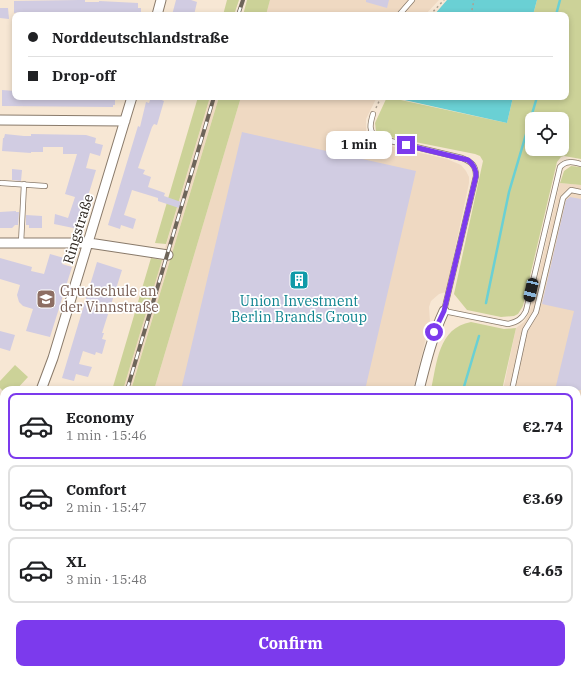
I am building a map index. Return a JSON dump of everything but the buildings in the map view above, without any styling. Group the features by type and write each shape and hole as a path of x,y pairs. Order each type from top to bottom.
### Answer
{"street":[{"path":"158,12 161,0"},
{"name":"Ringstraße","path":"42,386 53,358 89,243 131,100"},
{"path":"0,120 125,121"},
{"path":"0,244 89,243 168,255"},
{"path":"421,386 429,348 444,311"}],"lane":[{"path":"402,12 412,0"},
{"path":"373,114 370,122 370,130 374,136 462,158 473,164 476,170 476,176 444,311 508,324 519,320 523,316 526,311 560,168 563,164 568,162 581,164"},
{"path":"1,183 45,186"},
{"path":"21,243 24,184"},
{"path":"513,386 525,330 536,312 563,198 571,190 581,192"}],"path":[{"path":"433,12 444,0"},
{"path":"472,12 474,0"},
{"path":"373,114 380,100"}],"shaded area":[{"path":"270,0 439,0 428,12 267,12"},
{"path":"209,100 218,100 132,386 124,386"},
{"name":"Union Investment Berlin Brands Group","path":"240,100 376,100 366,119 368,141 447,159 461,165 466,171 469,177 469,183 446,292 439,294 431,301 429,307 430,322 414,386 155,386"},
{"path":"560,183 581,185 581,386 504,386 516,328 524,322 530,311"}],"green space":[{"path":"227,0 239,0 235,12 224,12"},
{"path":"247,0 270,0 267,12 244,12"},
{"path":"537,0 581,0 581,159 564,156 557,162 523,306 518,314 514,316 501,317 467,310 454,294 483,161 480,156 475,154 385,136 376,131 375,123 386,100 401,100 507,123 512,100 569,100 569,12 534,12"},
{"path":"197,100 209,100 166,244 155,243"},
{"path":"218,100 240,100 155,386 132,386"},
{"path":"571,166 581,167 581,185 560,183 564,171"},
{"path":"151,258 162,260 124,386 113,386"},
{"path":"471,322 504,329 516,328 503,386 432,386 438,358 445,339 452,331"},
{"path":"15,365 28,377 20,386 0,386 0,381"}],"water":[{"path":"447,0 537,0 534,12 437,12"},
{"path":"404,100 512,100 507,123"}],"waterway":[{"path":"557,12 560,0"},
{"path":"486,303 509,192 536,100"},
{"path":"464,386 479,336"}],"railway":[{"path":"239,12 243,0"},
{"path":"128,386 213,100"}],"place":[{"name":"Union Investment Berlin Brands Group","path":"299,280"},
{"name":"Grudschule an der Vinnstraße","path":"46,299"}],"route":[{"path":"406,145 468,160 473,164 476,170 476,176 444,311 434,332"}]}
